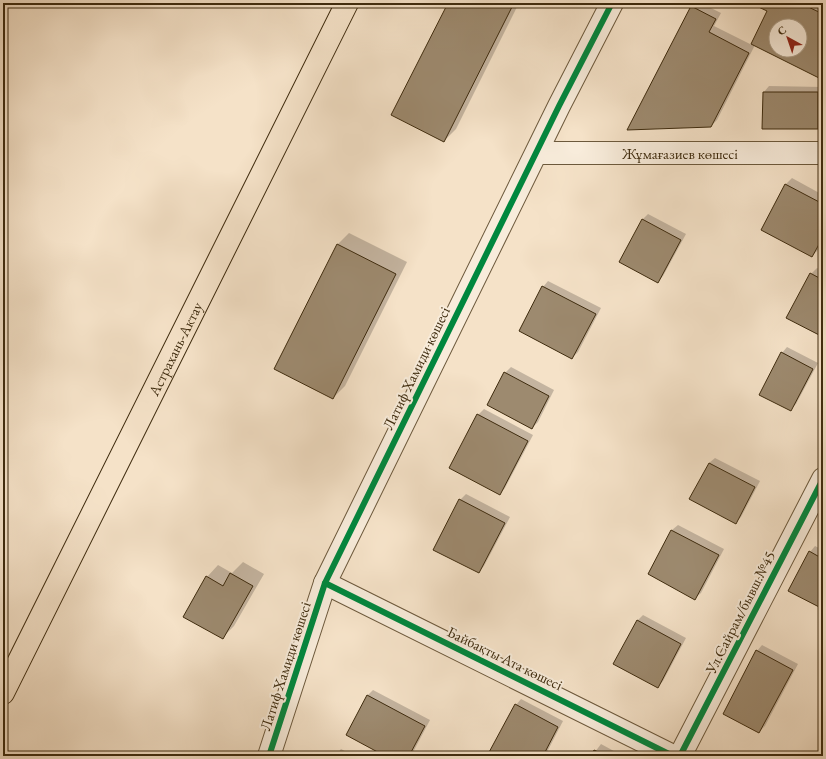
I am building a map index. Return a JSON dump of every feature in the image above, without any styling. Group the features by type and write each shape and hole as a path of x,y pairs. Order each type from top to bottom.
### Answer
{"highway":[{"name":"Астрахань-Актау","path":"3,693 347,3"}],"street":[{"name":"Латиф Хамиди көшесі","path":"269,756 325,582 612,3"},
{"name":"Жұмағазиев көшесі","path":"537,153 823,154"},
{"name":"Ул.Сайрам/бывш.№45","path":"680,756 823,479"},
{"name":"Байбақты Ата көшесі","path":"325,582 674,756"}],"building":[{"path":"448,3 514,3 444,142 391,115"},
{"path":"750,3 800,3 823,14 823,80 779,58 808,58 808,18 768,18 768,52 751,44 767,11"},
{"path":"691,6 716,19 709,32 749,53 711,127 627,130"},
{"path":"763,92 818,92 818,129 762,129"},
{"path":"785,184 823,204 823,237 812,257 761,230"},
{"path":"642,219 681,240 658,283 619,262"},
{"path":"337,244 396,274 333,399 274,369"},
{"path":"810,273 823,280 823,337 786,318"},
{"path":"542,286 596,314 572,359 519,331"},
{"path":"781,352 813,369 791,411 759,395"},
{"path":"504,372 549,396 532,429 487,405"},
{"path":"477,414 528,441 500,495 449,468"},
{"path":"709,463 755,487 736,524 689,499"},
{"path":"459,499 505,523 479,573 433,550"},
{"path":"671,530 719,555 695,600 648,574"},
{"path":"809,551 823,559 823,609 788,591"},
{"path":"230,573 253,586 223,639 183,617 206,576 223,586"},
{"path":"637,620 681,644 658,688 613,664"},
{"path":"756,650 793,670 759,733 723,714"},
{"path":"367,695 425,726 409,756 385,756 346,735"},
{"path":"515,704 558,727 543,756 487,756"},
{"path":"594,750 607,756 591,756"}],"cycle path":[{"path":"269,756 325,583 559,106 612,3"},
{"path":"680,756 823,479"},
{"path":"325,583 673,756"}]}
